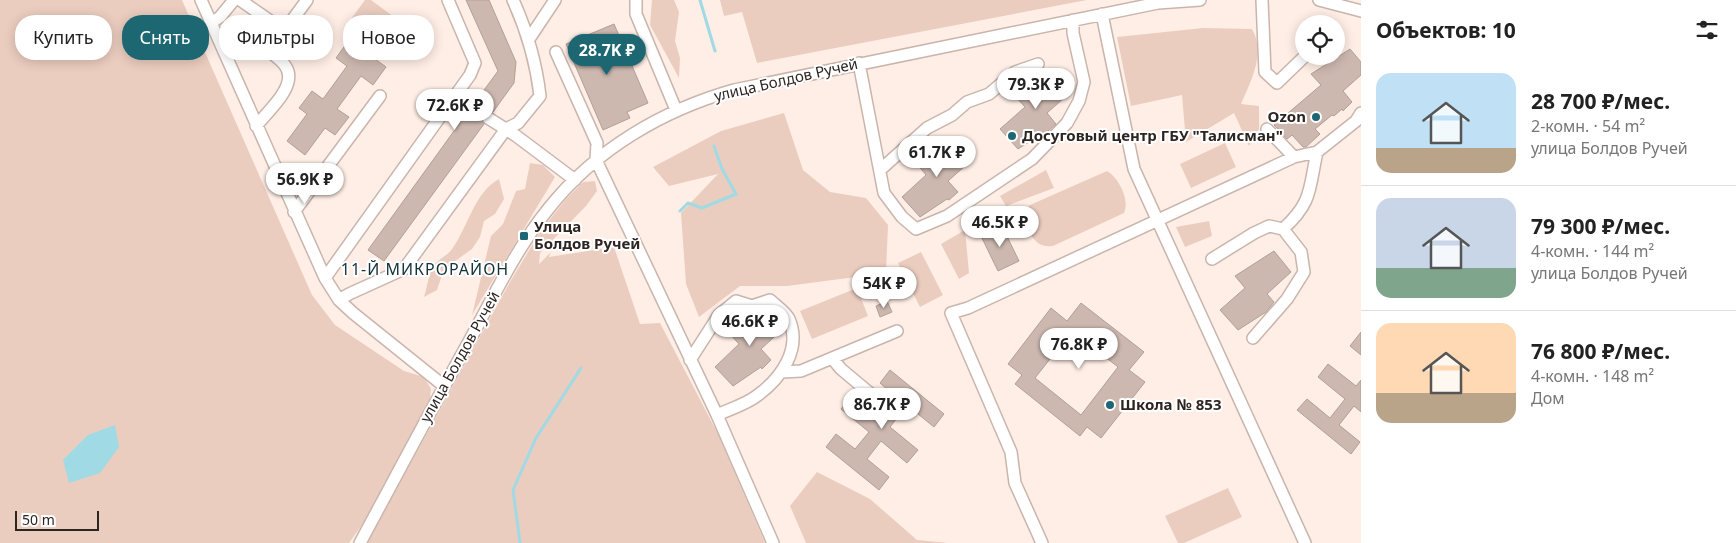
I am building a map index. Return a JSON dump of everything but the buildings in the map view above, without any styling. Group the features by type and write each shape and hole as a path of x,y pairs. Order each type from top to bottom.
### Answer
{"street":[{"path":"201,0 325,278 339,300 444,386"},
{"path":"211,23 220,17 234,0"},
{"path":"240,0 278,27 290,23 307,0"},
{"path":"325,278 470,75 475,64 448,0"},
{"path":"339,300 348,294 404,270 506,129 518,124 540,96 529,39 513,0"},
{"path":"529,39 555,0"},
{"path":"636,0 636,14 676,110"},
{"name":"улица Болдов Ручей","path":"360,543 444,386 527,238 549,208 575,180 596,160 630,136 676,110 734,90 1158,3 1200,0"},
{"path":"1262,0 1265,72 1277,83 1296,65"},
{"path":"1319,0 1361,11"},
{"path":"1102,14 1134,169 1305,543"},
{"path":"859,64 884,193 902,217 916,229 947,216 1032,159 1067,123 1079,102 1084,82 1073,33 1073,20"},
{"path":"556,52 597,143 596,160 717,415 773,543"},
{"path":"256,126 289,84 290,73 285,64 280,60"},
{"path":"880,170 927,128 947,118 967,102 990,94 1015,72 1038,64"},
{"path":"455,95 472,107"},
{"path":"294,212 380,96"},
{"path":"1042,543 1015,483 1010,452 951,313 968,308 1158,222 1294,157 1317,152 1356,121 1361,113"},
{"path":"488,118 575,180"},
{"path":"1267,129 1294,157"},
{"path":"1283,229 1306,202 1312,188 1317,152"},
{"path":"1212,259 1269,226 1283,229 1301,252 1304,272 1287,300 1253,338"},
{"path":"690,360 719,315 736,301 752,306 770,300 789,318 794,339 791,355 782,372 758,396 717,415"},
{"path":"782,372 801,371 897,331"},
{"path":"832,358 841,369 884,405"}],"shaded area":[{"path":"0,0 182,0 189,15 122,15 122,60 208,60 312,295 335,325 404,371 424,377 431,389 430,399 362,525 349,543 0,543"},
{"path":"365,0 371,0 391,15 354,15"},
{"path":"652,0 674,0 679,12 675,41 680,58 679,78 650,25"},
{"path":"720,0 1087,0 757,63 742,12 724,16"},
{"path":"1203,28 1252,29 1256,38 1258,48 1256,67 1241,104 1259,106 1259,129 1249,146 1234,113 1186,142 1182,95 1131,106 1117,37"},
{"path":"784,113 803,170 830,192 866,198 888,225 886,273 787,286 740,286 699,317 686,284 681,213 718,174 669,186 653,167 721,131"},
{"path":"1225,143 1236,167 1191,188 1180,164"},
{"path":"530,163 543,165 555,177 472,315 491,236 503,224 516,191 525,189"},
{"path":"1046,170 1054,188 1006,206 1000,196"},
{"path":"1107,171 1116,179 1122,190 1126,202 1124,213 1053,246 1046,246 1036,241 1029,231 1023,212 1030,205"},
{"path":"499,179 504,199 495,214 484,221 480,237 472,249 444,269 437,290 424,297 433,267 452,249 458,240 483,192"},
{"path":"595,181 597,191 586,206 540,253 539,264 551,252 549,257 614,247 640,324 660,323 718,434 765,543 367,543 510,282 540,232 566,199 583,182"},
{"path":"1209,221 1212,236 1185,247 1176,227"},
{"path":"965,230 969,273 959,279 941,244"},
{"path":"921,252 943,295 920,307 898,263"},
{"path":"857,288 868,316 812,339 800,311"},
{"path":"817,472 870,499 917,540 949,543 806,543 790,506"},
{"path":"1228,488 1242,517 1184,543 1178,543 1165,516"}],"water":[{"path":"115,425 119,447 100,473 69,483 63,460 88,435"}],"waterway":[{"path":"700,0 715,51"},
{"path":"680,211 688,203 702,208 736,194 722,169 714,146"},
{"path":"520,543 513,490 536,438 581,368"}],"tunnel":[{"path":"472,107 488,118"}],"place":[{"name":"Ozon","path":"1316,117"},
{"name":"Досуговый центр ГБУ \"Талисман\"","path":"1012,136"},
{"name":"Улица Болдов Ручей","path":"524,236"},
{"name":"Школа № 853","path":"1110,405"}],"district":[{"name":"11-Й МИКРОРАЙОН","path":"425,269"}]}
